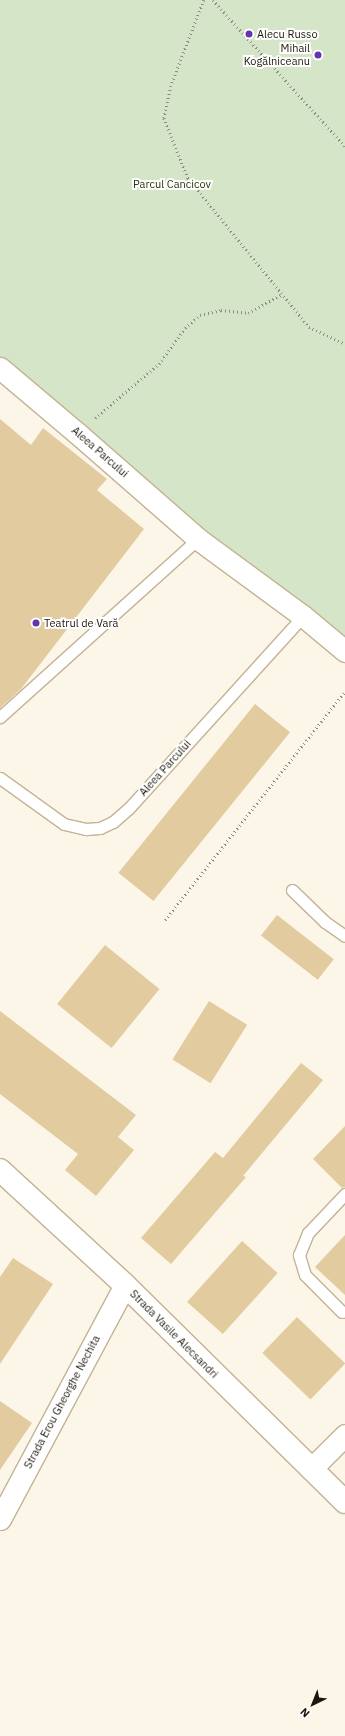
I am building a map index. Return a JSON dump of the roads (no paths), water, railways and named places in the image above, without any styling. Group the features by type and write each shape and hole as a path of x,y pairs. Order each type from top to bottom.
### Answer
{"street":[{"name":"Aleea Parcului","path":"0,368 78,433 198,539 303,616 345,651"},
{"name":"Strada Vasile Alecsandri","path":"0,1170 125,1285 345,1502"},
{"name":"Strada Erou Gheorghe Nechita","path":"0,1520 125,1285"},
{"path":"311,1469 345,1435"}],"lane":[{"path":"0,717 198,539"},
{"name":"Aleea Parcului","path":"0,778 64,824 86,829 100,828 112,822 128,808 303,616"},
{"path":"292,890 325,922 345,936"},
{"path":"342,1312 305,1275 299,1255 308,1233 345,1194"}],"place":[{"name":"Alecu Russo","path":"249,34"},
{"name":"Mihail Kogălniceanu","path":"318,55"},
{"name":"Teatrul de Vară","path":"36,623"}],"park label":[{"name":"Parcul Cancicov","path":"172,184"}]}
